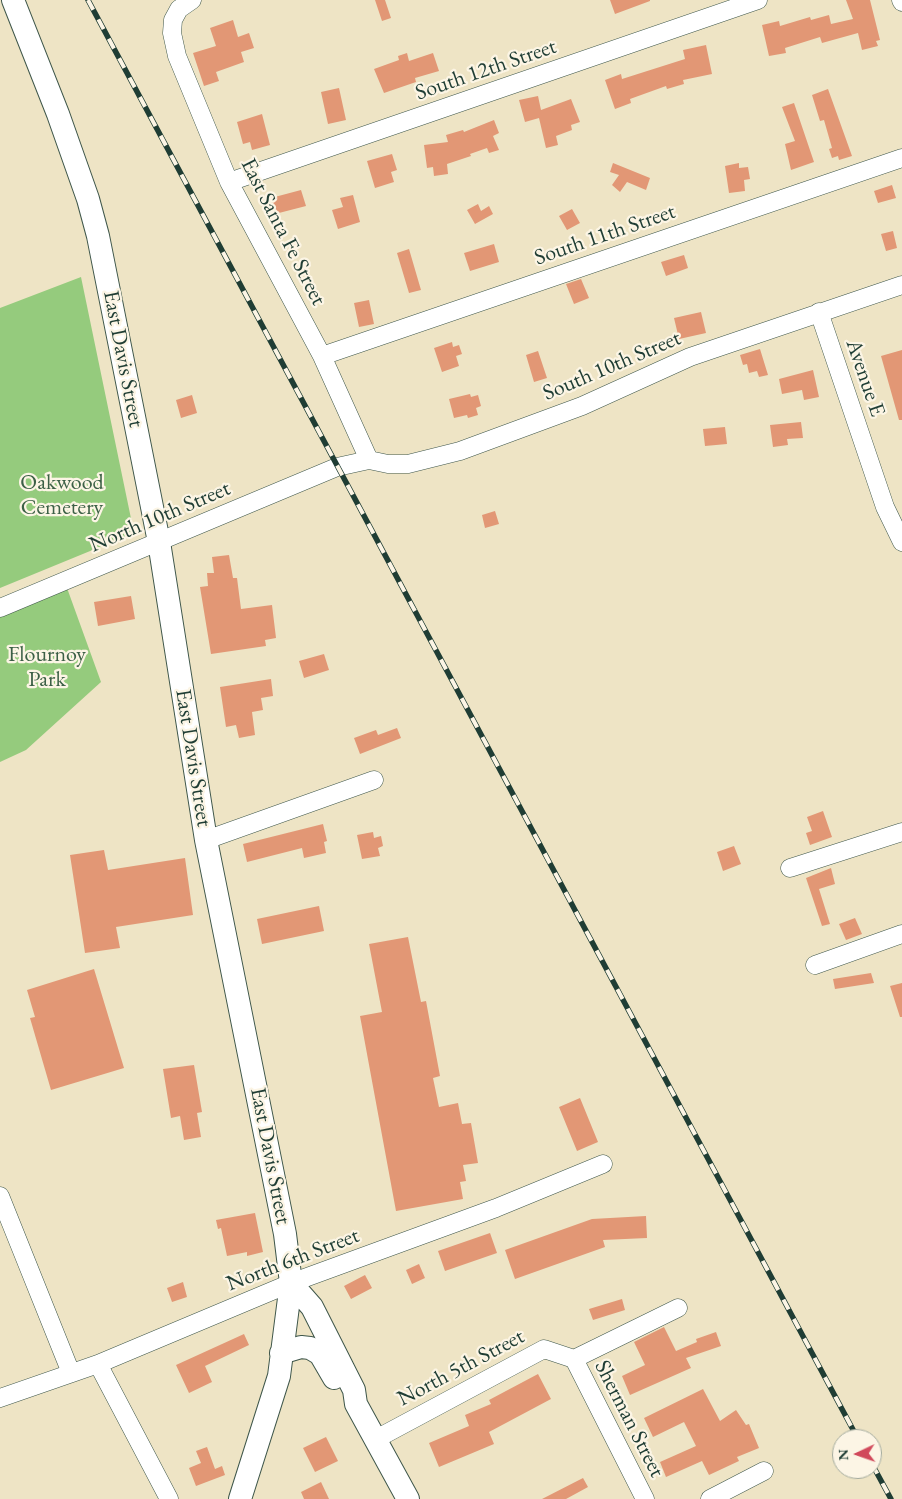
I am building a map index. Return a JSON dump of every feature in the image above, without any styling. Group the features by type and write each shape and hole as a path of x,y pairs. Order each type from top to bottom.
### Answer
{"main road":[{"name":"East Davis Street","path":"13,0 58,114 88,199 118,330 159,542 206,840 285,1234 291,1283 279,1376 240,1499"},
{"path":"291,1283 312,1306 354,1390 356,1404 408,1499"},
{"path":"281,1353 301,1347 316,1351 324,1360 343,1395 356,1404"}],"street":[{"name":"East Santa Fe Street","path":"192,0 179,9 173,20 172,34 177,56 229,182 322,356 368,460"},
{"name":"South 12th Street","path":"229,182 758,0"},
{"name":"South 11th Street","path":"322,356 902,158"},
{"name":"South 10th Street","path":"337,467 368,460 388,464 408,464 460,451 582,406 690,357 902,285"},
{"name":"Avenue E","path":"819,312 885,507 902,542"},
{"name":"North 10th Street","path":"0,608 337,467"},
{"path":"206,840 374,780"},
{"path":"790,868 902,832"},
{"path":"815,965 902,934"},
{"name":"North 6th Street","path":"0,1398 98,1364 291,1283 496,1208 604,1164"},
{"path":"0,1196 71,1373"},
{"path":"574,1359 678,1308"},
{"name":"North 5th Street","path":"376,1439 544,1349 574,1359"},
{"name":"Sherman Street","path":"574,1359 645,1499"},
{"path":"98,1364 169,1499"},
{"path":"710,1499 764,1470"}],"green space":[{"name":"Oakwood Cemetery","path":"81,277 134,533 0,588 0,308"},
{"name":"Flournoy Park","path":"67,588 101,682 26,750 0,762 0,615"}],"building":[{"path":"375,0 385,0 391,18 382,21"},
{"path":"610,0 650,0 650,1 615,14"},
{"path":"846,0 870,0 880,40 876,41 878,46 862,50 858,33 822,43 820,37 785,48 786,53 769,56 762,25 779,21 780,26 810,17 811,20 829,15 831,24 853,19"},
{"path":"233,20 238,37 249,33 254,48 241,52 244,62 216,72 219,81 204,86 193,53 216,46 210,28"},
{"path":"706,45 712,74 683,80 684,84 667,89 666,86 630,99 631,103 615,109 605,80 621,74 622,79 685,59 683,50"},
{"path":"407,53 409,61 433,53 439,71 415,78 416,82 384,93 374,69 399,60 398,56"},
{"path":"339,88 346,120 328,124 321,92"},
{"path":"828,89 852,156 839,160 838,156 832,158 829,149 832,148 824,120 820,121 812,95"},
{"path":"538,96 541,110 571,99 580,122 571,125 572,130 556,136 558,145 546,148 539,118 525,122 519,100"},
{"path":"794,103 814,162 791,170 785,144 795,141 782,107"},
{"path":"262,114 270,145 252,150 250,142 243,144 237,122"},
{"path":"494,120 499,133 493,136 499,150 489,153 487,148 447,164 448,174 434,176 433,167 427,168 424,145 448,142 446,135 463,130 464,132"},
{"path":"392,154 397,170 391,172 394,182 375,188 367,161"},
{"path":"613,163 650,178 646,190 627,182 620,192 612,185 619,175 610,172"},
{"path":"739,163 739,168 748,167 750,179 744,180 745,191 729,193 725,166"},
{"path":"892,185 896,198 878,203 874,191"},
{"path":"301,190 306,206 275,214 271,198"},
{"path":"353,195 360,222 338,229 332,210 343,207 340,198"},
{"path":"478,204 481,211 489,206 493,214 475,224 467,210"},
{"path":"572,209 580,223 567,230 559,216"},
{"path":"893,231 897,248 886,251 881,234"},
{"path":"494,244 499,262 470,271 464,253"},
{"path":"409,249 421,290 409,293 397,253"},
{"path":"684,255 688,268 666,276 661,262"},
{"path":"581,279 589,298 574,304 566,284"},
{"path":"369,300 374,324 359,327 354,303"},
{"path":"701,312 706,333 679,339 674,318"},
{"path":"452,342 453,347 459,345 462,354 456,356 459,366 442,372 434,348"},
{"path":"760,349 768,375 759,377 757,371 749,373 747,364 743,365 740,355"},
{"path":"902,350 902,420 899,420 881,356"},
{"path":"538,351 547,378 534,382 526,355"},
{"path":"813,370 819,397 804,400 802,390 782,394 779,379"},
{"path":"470,394 471,397 478,395 481,406 476,408 478,415 468,418 467,415 454,418 449,399"},
{"path":"192,395 197,413 181,418 176,400"},
{"path":"801,422 803,438 787,439 788,445 773,447 770,425"},
{"path":"725,427 727,444 705,446 703,429"},
{"path":"495,511 499,524 485,528 482,515"},
{"path":"229,555 233,578 237,578 241,609 272,605 276,638 265,640 266,646 211,654 200,587 208,586 207,573 214,573 212,557"},
{"path":"131,596 135,619 98,626 94,602"},
{"path":"324,654 329,670 304,678 299,661"},
{"path":"271,679 273,696 261,698 263,710 252,712 255,735 239,738 236,725 226,727 220,687"},
{"path":"397,728 401,738 360,754 354,738 376,730 378,735"},
{"path":"823,811 832,837 810,845 806,833 812,831 807,817"},
{"path":"323,824 327,841 324,842 326,853 304,858 302,848 247,862 243,844"},
{"path":"373,832 374,838 381,836 383,846 378,848 380,856 362,859 357,835"},
{"path":"734,846 741,864 723,871 717,852"},
{"path":"104,850 108,870 185,858 193,915 116,927 120,948 85,953 70,855"},
{"path":"831,868 835,884 819,889 830,924 822,926 806,878"},
{"path":"319,906 324,931 262,944 257,919"},
{"path":"855,918 862,934 846,940 839,924"},
{"path":"408,937 421,1002 426,1001 440,1076 433,1078 439,1107 458,1103 462,1124 471,1123 478,1163 463,1165 466,1181 460,1182 463,1199 396,1211 360,1016 382,1012 369,944"},
{"path":"94,969 124,1068 51,1090 30,1018 35,1017 27,990"},
{"path":"871,973 874,983 835,989 833,979"},
{"path":"902,983 902,1017 900,1017 890,986"},
{"path":"194,1065 202,1112 197,1113 201,1137 184,1140 180,1116 171,1118 163,1069"},
{"path":"580,1098 598,1142 577,1151 559,1107"},
{"path":"255,1213 263,1252 247,1256 247,1252 227,1256 221,1228 218,1229 216,1220"},
{"path":"646,1216 647,1238 603,1240 605,1247 515,1279 505,1250 592,1219"},
{"path":"490,1233 497,1253 445,1271 438,1251"},
{"path":"419,1264 425,1278 412,1284 406,1270"},
{"path":"365,1275 372,1288 351,1299 344,1286"},
{"path":"183,1282 187,1297 172,1302 167,1288"},
{"path":"622,1299 625,1310 593,1320 589,1309"},
{"path":"664,1327 676,1351 697,1342 696,1339 716,1332 721,1346 686,1358 691,1368 630,1395 622,1376 645,1365 634,1342"},
{"path":"244,1334 249,1345 205,1366 212,1382 189,1393 176,1365"},
{"path":"538,1374 551,1399 489,1432 494,1444 439,1467 429,1443 469,1426 465,1415 491,1404 489,1400"},
{"path":"703,1389 720,1421 736,1410 746,1425 749,1424 759,1448 737,1457 739,1461 709,1475 702,1461 666,1477 660,1462 696,1446 684,1422 653,1437 644,1418"},
{"path":"326,1437 338,1461 315,1472 303,1448"},
{"path":"207,1447 215,1469 222,1466 225,1475 196,1486 189,1468 201,1463 196,1451"},
{"path":"583,1478 588,1487 566,1499 542,1499"},
{"path":"321,1482 329,1499 304,1499 301,1492"}],"railway":[{"path":"88,0 853,1429"},
{"path":"880,1479 891,1499"}]}
